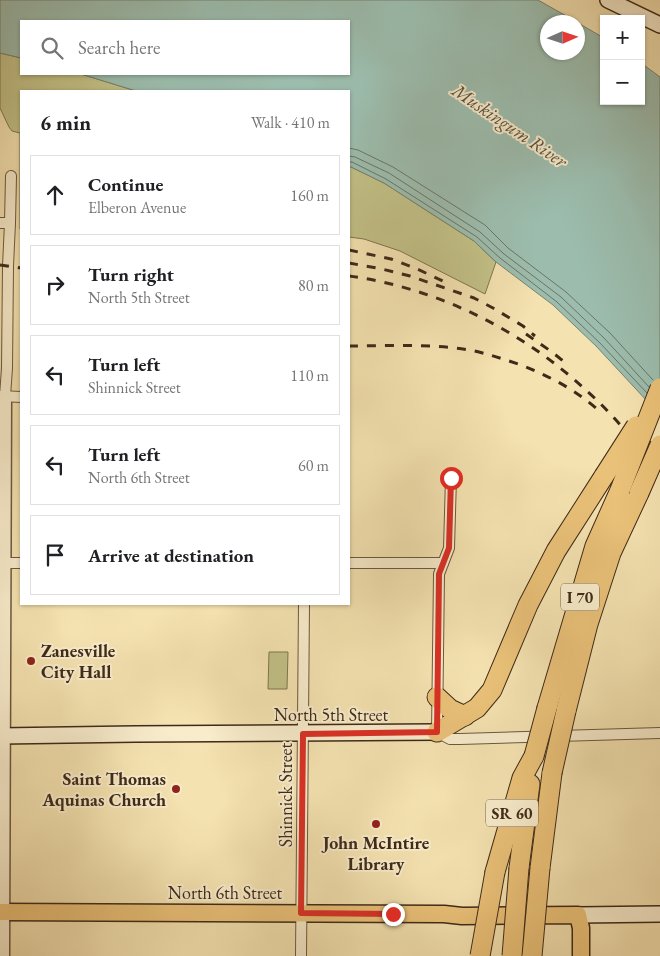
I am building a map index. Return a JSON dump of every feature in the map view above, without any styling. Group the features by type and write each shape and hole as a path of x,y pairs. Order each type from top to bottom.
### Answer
{"highway":[{"path":"437,732 477,708 492,690 528,605 552,559 659,391"},
{"name":"I 70","path":"512,956 519,868 534,756 595,546 620,490 659,391"},
{"name":"I 70","path":"532,956 540,868 552,773 566,710 588,624 611,553 660,445"},
{"path":"437,697 450,709 465,716"},
{"name":"SR 60","path":"480,956 495,872 522,778 534,756"}],"main road":[{"path":"608,0 660,25"},
{"name":"North 5th Street","path":"2,736 437,732"},
{"name":"North 6th Street","path":"1,912 444,914 462,916 660,914"},
{"path":"578,915 581,928 581,956"}],"street":[{"path":"3,956 1,912 3,396 7,368 8,266 5,223 11,176"},
{"path":"3,396 20,397"},
{"path":"437,732 439,574 449,548 451,478"},
{"path":"3,563 20,563"},
{"path":"350,563 443,563"},
{"name":"Shinnick Street","path":"301,956 304,605"},
{"name":"North 5th Street","path":"437,732 450,739 660,734"}],"shaded area":[{"path":"0,53 20,58 20,75 84,75 133,90 20,90 20,133 12,131 0,108"},
{"path":"350,166 384,183 474,241 496,262 485,294 400,251 364,239 350,237"},
{"path":"269,652 288,652 287,689 268,689"}],"water":[{"name":"Muskingum River","path":"0,0 538,0 565,15 540,15 540,60 585,60 585,27 600,36 600,105 645,105 645,66 660,77 660,415 596,346 553,305 496,262 474,241 384,183 350,166 350,90 133,90 84,75 350,75 350,20 20,20 20,58 0,53"}],"railway":[{"path":"350,250 391,259 445,282"},
{"path":"350,263 410,276 474,298 523,326 535,336"},
{"path":"0,265 20,268"},
{"path":"350,276 382,282 447,302 507,332 536,350 563,370 598,401 660,471"},
{"path":"526,334 568,365"},
{"path":"350,346 429,346 463,349 495,356 539,373 569,388 597,409"}],"place":[{"name":"Zanesville City Hall","path":"31,661"},
{"name":"Saint Thomas Aquinas Church","path":"176,789"},
{"name":"John McIntire Library","path":"376,824"}],"route":[{"path":"393,914 301,913 303,734 437,732 439,574 449,548 451,478"}]}
